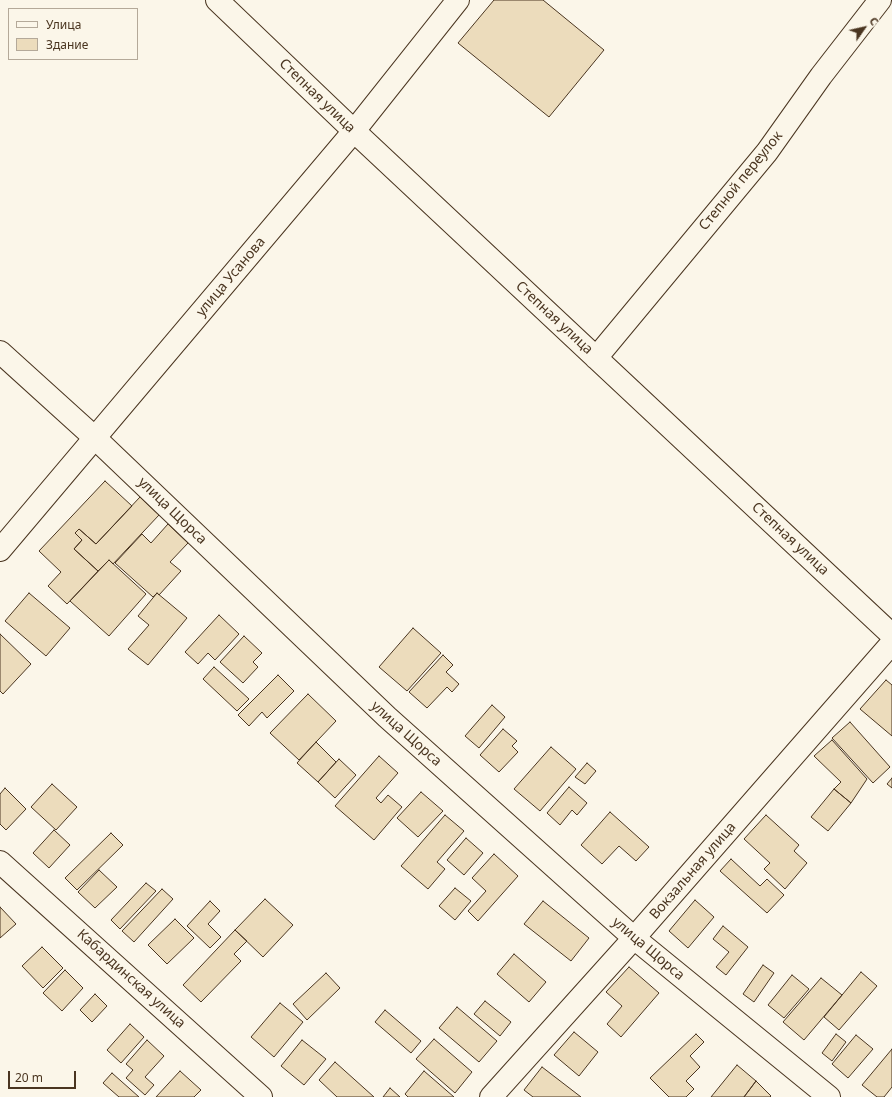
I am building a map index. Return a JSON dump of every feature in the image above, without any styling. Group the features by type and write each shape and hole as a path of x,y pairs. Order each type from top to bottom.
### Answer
{"street":[{"name":"Степная улица","path":"217,0 354,131 892,634"},
{"name":"улица Усанова","path":"0,550 354,131 458,0"},
{"name":"Степной переулок","path":"596,358 767,152 821,76 880,0"},
{"name":"улица Щорса","path":"0,352 95,438 387,717 634,938 829,1097"},
{"name":"Вокзальная улица","path":"491,1097 634,938 892,643"},
{"name":"Кабардинская улица","path":"0,862 261,1097"}],"building":[{"path":"494,0 543,0 604,50 549,117 458,43"},
{"path":"105,481 132,506 96,544 79,529 75,533 82,540 74,549 98,571 67,604 48,586 61,572 39,551"},
{"path":"140,497 159,515 113,564 109,560 98,571 74,549 82,540 75,533 79,529 96,544"},
{"path":"168,524 188,543 170,562 181,571 159,595 157,593 153,597 115,563 142,534 151,543"},
{"path":"109,560 146,594 109,636 70,601"},
{"path":"29,593 70,628 46,656 5,621"},
{"path":"157,593 187,618 148,665 128,649 149,625 138,616"},
{"path":"219,615 239,634 215,660 208,653 198,664 185,652"},
{"path":"413,628 441,653 407,691 379,667"},
{"path":"0,634 31,664 3,694 0,691"},
{"path":"244,636 262,653 253,662 258,667 243,683 220,662"},
{"path":"443,655 453,665 446,672 459,684 452,692 447,687 427,708 409,692"},
{"path":"214,667 249,699 237,711 203,679"},
{"path":"278,675 294,691 267,718 262,712 249,726 238,715"},
{"path":"886,680 892,685 892,736 860,709"},
{"path":"308,694 336,721 299,760 270,733"},
{"path":"492,705 505,717 479,748 465,736"},
{"path":"850,722 890,767 873,783 832,738"},
{"path":"503,729 517,741 512,746 518,752 499,772 480,755"},
{"path":"832,740 867,779 851,803 834,789 841,782 814,756"},
{"path":"316,742 336,762 318,782 297,763"},
{"path":"551,747 576,769 540,811 514,789"},
{"path":"379,756 398,773 376,798 381,803 388,795 402,807 374,840 335,806"},
{"path":"339,759 356,775 335,798 318,782"},
{"path":"587,763 596,771 585,784 575,777"},
{"path":"892,778 892,788 887,784"},
{"path":"52,784 77,807 56,830 31,807"},
{"path":"569,787 587,803 577,815 572,810 560,825 547,813"},
{"path":"5,788 26,809 6,830 0,824 0,794"},
{"path":"834,789 851,803 828,831 811,817"},
{"path":"421,792 443,811 418,837 397,818"},
{"path":"610,812 649,847 636,861 619,846 602,864 581,845"},
{"path":"445,815 464,831 437,862 445,869 428,889 401,866"},
{"path":"766,815 799,845 794,851 807,863 785,889 764,869 770,863 744,839"},
{"path":"54,830 70,845 49,868 33,853"},
{"path":"111,833 123,845 77,890 65,878"},
{"path":"466,838 483,853 464,875 447,860"},
{"path":"494,854 518,876 478,921 468,911 486,891 472,878"},
{"path":"731,859 760,886 767,879 784,895 767,913 720,871"},
{"path":"99,870 117,887 95,908 78,892"},
{"path":"146,883 156,891 120,929 111,920"},
{"path":"455,888 471,901 455,920 439,906"},
{"path":"162,889 173,899 134,942 122,931"},
{"path":"265,899 293,925 263,957 235,930"},
{"path":"695,900 714,917 688,948 669,931"},
{"path":"210,901 220,911 208,924 221,937 210,948 187,926"},
{"path":"543,901 589,938 571,961 524,924"},
{"path":"0,907 16,924 0,938"},
{"path":"175,919 194,938 167,964 148,945"},
{"path":"723,926 748,947 726,975 716,967 729,952 713,939"},
{"path":"235,930 247,941 234,954 241,961 201,1002 183,985"},
{"path":"42,947 63,968 43,988 22,966"},
{"path":"514,954 546,982 529,1002 497,974"},
{"path":"763,965 774,973 754,1002 743,994"},
{"path":"629,967 659,993 621,1037 607,1024 622,1006 606,992"},
{"path":"65,970 83,988 62,1011 43,993"},
{"path":"861,972 877,986 839,1030 824,1017"},
{"path":"326,973 340,988 307,1020 293,1004"},
{"path":"792,975 809,989 784,1018 768,1005"},
{"path":"821,978 842,995 804,1040 783,1022"},
{"path":"95,994 107,1006 92,1022 80,1010"},
{"path":"485,1001 511,1022 500,1036 474,1014"},
{"path":"280,1003 303,1022 274,1057 251,1037"},
{"path":"457,1007 497,1041 479,1062 439,1028"},
{"path":"385,1010 421,1041 411,1053 375,1022"},
{"path":"130,1024 144,1037 121,1063 107,1050"},
{"path":"574,1032 598,1052 579,1076 554,1055"},
{"path":"696,1034 704,1042 690,1056 700,1067 686,1081 694,1089 686,1097 669,1097 650,1078"},
{"path":"836,1034 846,1042 832,1061 822,1053"},
{"path":"856,1035 873,1049 848,1078 832,1064"},
{"path":"434,1039 472,1072 455,1093 416,1059"},
{"path":"147,1040 164,1056 145,1077 154,1085 145,1095 126,1078 133,1070 126,1064"},
{"path":"302,1040 326,1059 304,1085 281,1066"},
{"path":"892,1049 892,1087 884,1097 877,1097 862,1085"},
{"path":"335,1062 374,1097 337,1097 319,1080"},
{"path":"737,1065 756,1081 744,1097 711,1097"},
{"path":"542,1067 581,1097 533,1097 524,1090"},
{"path":"180,1071 201,1090 194,1097 156,1097"},
{"path":"424,1071 454,1097 408,1097 405,1094"},
{"path":"112,1073 139,1097 119,1097 103,1083"},
{"path":"756,1081 771,1096 770,1097 744,1097"},
{"path":"390,1088 400,1097 383,1097"}]}
